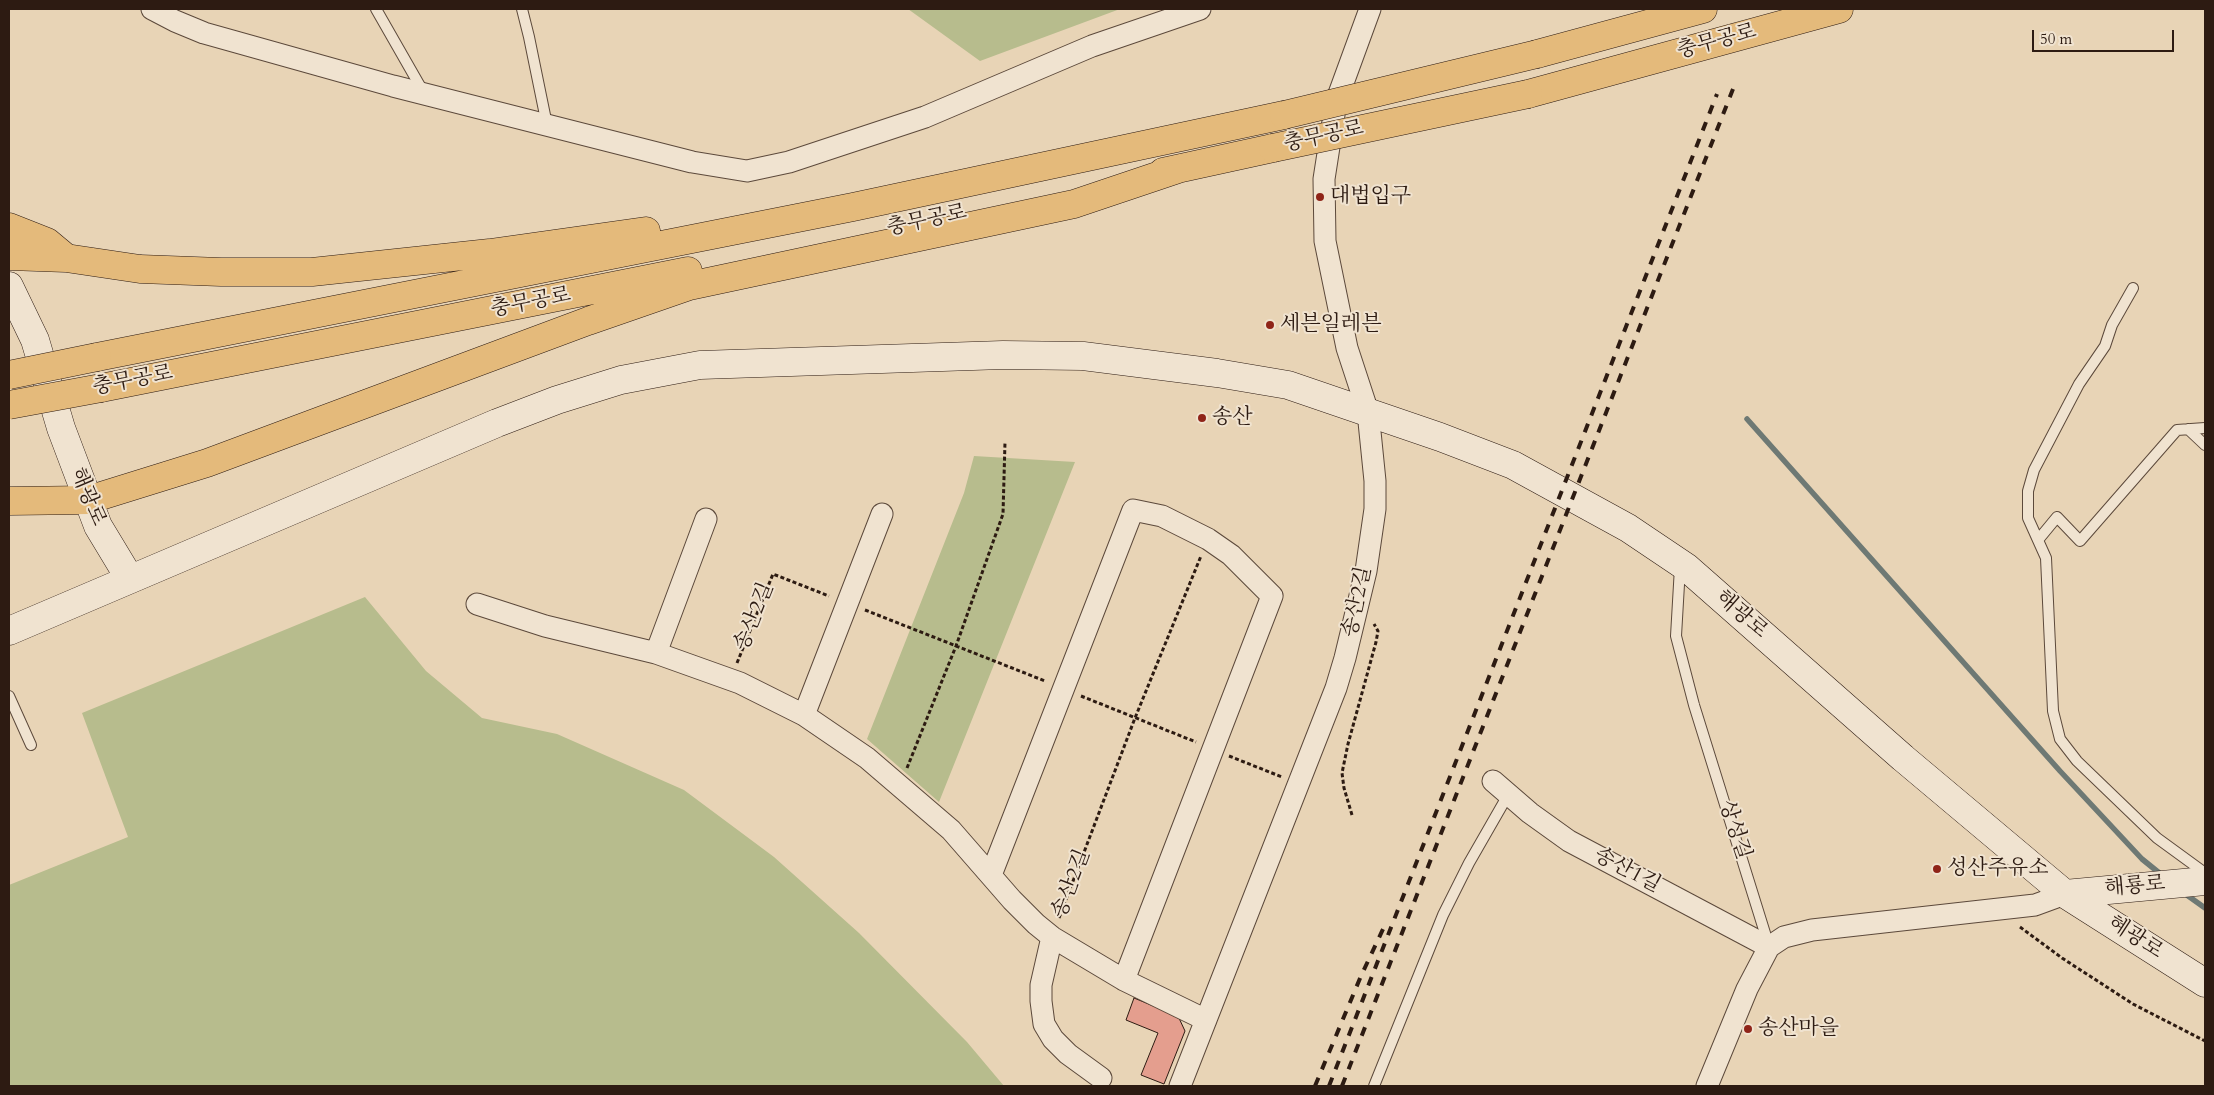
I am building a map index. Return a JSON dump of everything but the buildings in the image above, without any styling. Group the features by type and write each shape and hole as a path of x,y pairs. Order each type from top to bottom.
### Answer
{"highway":[{"name":"충무공로","path":"9,375 854,207 1284,115 1537,54 1703,9"},
{"name":"충무공로","path":"9,405 693,270 1528,94 1839,9"},
{"path":"9,501 88,500 207,463 588,321 689,286 1074,204 1180,168"},
{"path":"9,256 66,258 140,269 221,272 312,272 490,253 784,212 854,207"},
{"path":"9,227 47,242 66,258"}],"main road":[{"name":"해광로","path":"9,286 35,340 61,428 98,526 130,579 201,551 556,400 621,380 700,365 1003,355 1083,356 1217,373 1288,385 1440,437 1513,465 1614,519 1680,563 1903,758 2065,894"},
{"path":"9,631 130,579"},
{"name":"해룡로","path":"2065,894 2204,879"},
{"name":"혜광로","path":"2065,894 2205,983"}],"street":[{"path":"152,9 204,33 425,94 692,162 746,171 789,162 925,117 1092,46 1200,9"},
{"name":"송산2길","path":"1180,1086 1336,688 1358,604 1375,509 1375,481 1368,412 1347,348 1325,241 1324,178 1336,102 1370,9"},
{"path":"991,875 1133,510 1162,516 1208,539 1231,555 1272,596 1124,980"},
{"path":"804,715 882,514"},
{"path":"656,653 706,519"},
{"name":"송산2길","path":"477,604 545,626 656,653 730,680 804,715 867,758 951,830 1012,900 1052,937 1124,980 1206,1020"},
{"name":"송산1길","path":"1501,788 1569,841 1769,947"},
{"path":"1707,1086 1747,989 1769,947 1784,937 1812,930 2034,905 2065,894"},
{"name":"송산2길","path":"1052,937 1042,985 1041,1001 1044,1024 1053,1039 1068,1054 1102,1078"}],"lane":[{"path":"376,9 425,94"},
{"path":"522,9 547,126"},
{"path":"2133,288 2112,325 2105,346 2079,384 2034,470 2028,491 2028,518 2046,558 2053,711 2060,739 2076,761 2156,838 2204,879"},
{"path":"2038,540 2057,516 2080,541 2177,430 2205,428"},
{"path":"2188,429 2205,445"},
{"name":"상성길","path":"1680,563 1676,636 1694,705 1769,947"},
{"path":"9,696 31,745"},
{"path":"1374,1086 1443,915 1470,863 1501,788"}],"path":[{"path":"900,785 956,646 1003,514 1005,442"},
{"name":"송산2길","path":"1052,937 1135,718 1208,539"},
{"name":"송산2길","path":"730,680 773,574 1063,688 1299,784"},
{"path":"1352,815 1344,788 1343,764 1378,631 1358,604"},
{"path":"1998,909 2054,953 2133,1004 2205,1041"}],"green space":[{"path":"908,9 1120,9 980,61"},
{"path":"974,456 1075,462 939,802 867,739 964,493"},
{"path":"365,597 426,671 482,718 557,734 684,790 774,857 859,933 967,1042 1004,1086 9,1086 9,885 128,837 82,713"}],"waterway":[{"path":"1747,419 2060,771 2142,859 2163,876"},
{"path":"2184,893 2205,908"}],"railway":[{"path":"1342,1086 1733,89"},
{"path":"1329,1086 1717,94"},
{"path":"1315,1086 1361,976 1384,927"}],"place":[{"name":"대법입구","path":"1320,197"},
{"name":"세븐일레븐","path":"1270,325"},
{"name":"송산","path":"1202,418"},
{"name":"성산주유소","path":"1937,869"},
{"name":"송산마을","path":"1748,1029"}]}
